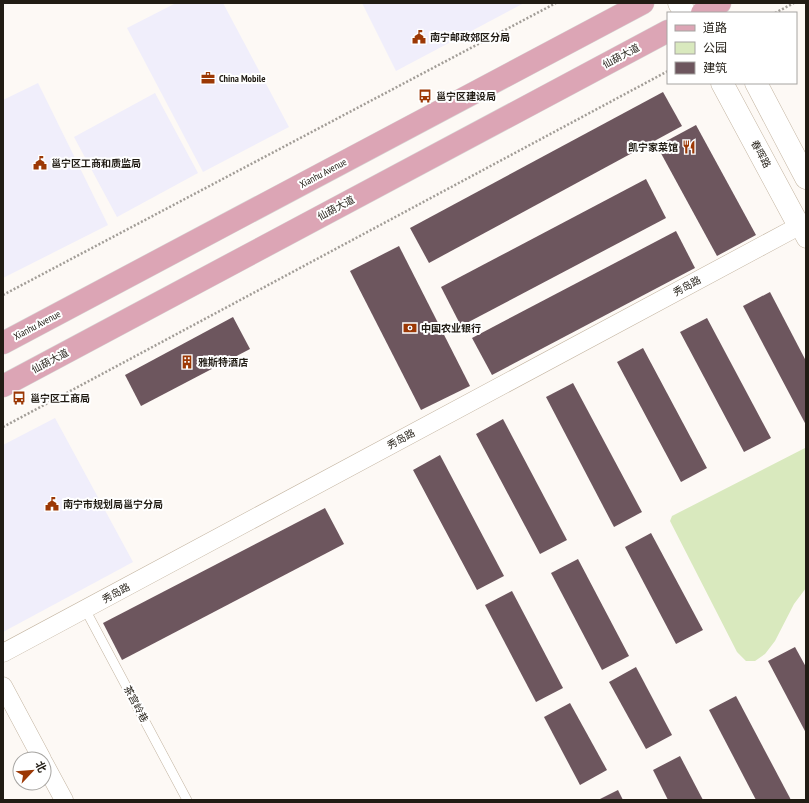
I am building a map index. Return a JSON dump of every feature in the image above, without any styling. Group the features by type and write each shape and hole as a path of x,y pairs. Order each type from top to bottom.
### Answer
{"main road":[{"name":"Xianhu Avenue","path":"3,343 643,3"},
{"name":"仙葫大道","path":"3,386 667,32"}],"street":[{"path":"679,3 684,12"},
{"name":"春晖路","path":"723,84 804,226"},
{"path":"757,84 806,178"},
{"name":"秀岛路","path":"3,653 804,226"},
{"path":"3,686 38,751"},
{"path":"52,778 64,800"}],"lane":[{"name":"茶宫岭巷","path":"85,609 186,800"}],"path":[{"path":"3,296 556,3"},
{"path":"777,12 794,3"},
{"path":"3,427 667,71"}],"shaded area":[{"name":"China Mobile","path":"176,3 223,3 289,127 203,172 127,28"},
{"name":"南宁邮政郊区分局","path":"362,3 524,3 396,71"},
{"name":"邕宁区工商和质监局","path":"38,83 108,225 3,278 3,100"},
{"path":"155,93 198,173 117,217 74,137"},
{"name":"南宁市规划局邕宁分局","path":"55,418 133,562 3,632 3,445"}],"green space":[{"path":"805,448 806,588 794,604 775,641 765,654 755,661 746,661 737,652 670,521 672,516"}],"building":[{"path":"663,92 682,126 429,263 410,228"},
{"path":"696,125 756,235 717,256 657,146"},
{"path":"646,179 666,218 461,326 441,287"},
{"path":"676,231 695,268 492,375 472,338"},
{"name":"中国农业银行","path":"399,246 470,386 421,410 350,271"},
{"path":"770,292 806,361 806,425 743,306"},
{"name":"雅斯特酒店","path":"233,317 250,349 141,406 125,375"},
{"path":"707,318 771,438 744,452 680,332"},
{"path":"643,348 707,468 681,482 617,362"},
{"path":"573,383 642,512 614,527 546,397"},
{"path":"503,419 567,540 540,554 476,434"},
{"path":"440,455 504,576 477,590 413,470"},
{"path":"325,508 344,544 122,660 103,623"},
{"path":"651,533 703,630 676,644 625,547"},
{"path":"578,559 629,656 602,670 551,573"},
{"path":"512,591 563,688 536,702 485,605"},
{"path":"795,647 806,667 806,733 768,661"},
{"path":"636,667 672,735 646,749 609,682"},
{"path":"736,696 791,800 756,800 709,710"},
{"path":"570,703 607,770 580,785 544,717"},
{"path":"680,756 703,800 668,800 653,770"},
{"path":"618,790 623,800 598,800"}],"place":[{"name":"南宁邮政郊区分局","path":"419,37"},
{"name":"China Mobile","path":"208,78"},
{"name":"邕宁区建设局","path":"425,96"},
{"name":"凯宁家菜馆","path":"689,147"},
{"name":"邕宁区工商和质监局","path":"40,163"},
{"name":"中国农业银行","path":"410,328"},
{"name":"雅斯特酒店","path":"187,362"},
{"name":"邕宁区工商局","path":"19,398"},
{"name":"南宁市规划局邕宁分局","path":"52,504"}]}
